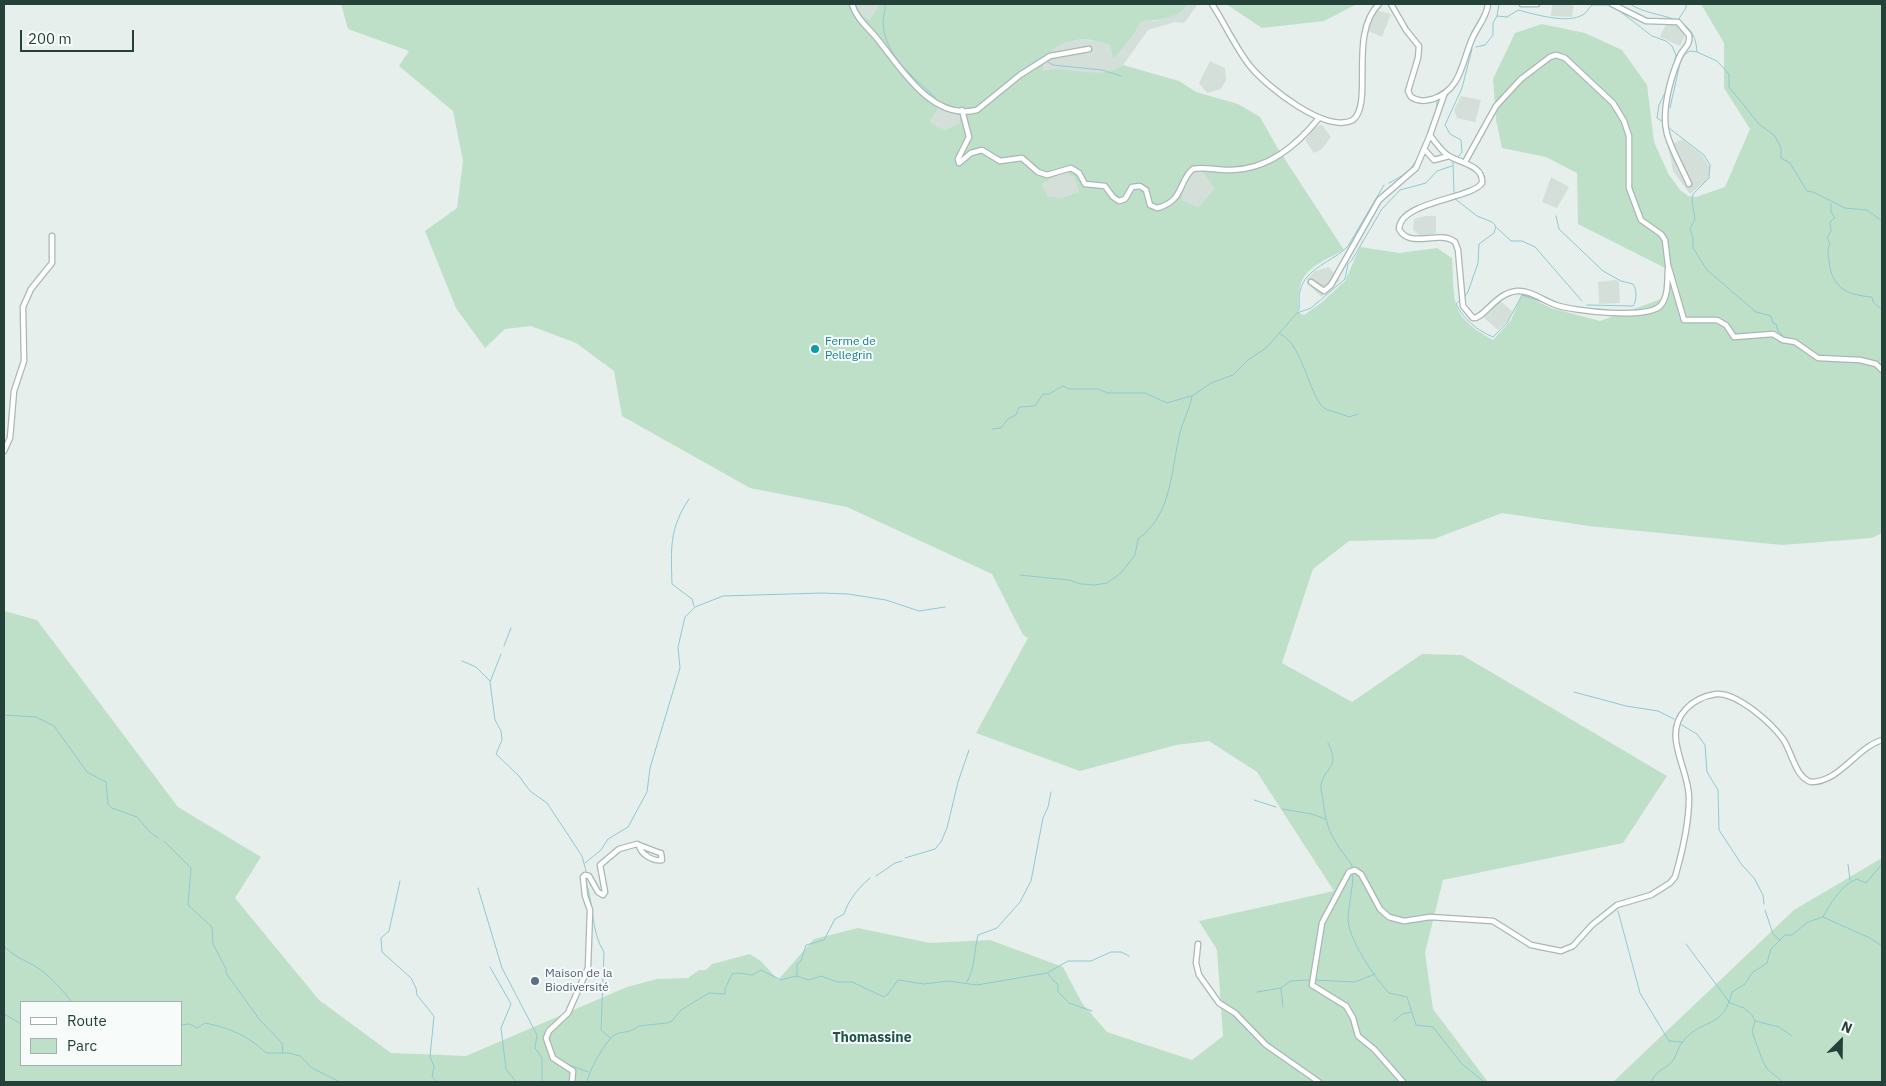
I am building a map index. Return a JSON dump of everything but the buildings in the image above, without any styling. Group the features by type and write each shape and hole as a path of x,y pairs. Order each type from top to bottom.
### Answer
{"street":[{"path":"852,4 857,15 879,40 892,61 938,106 974,111 1050,56 1089,49"},
{"path":"1212,4 1240,53 1257,74 1318,118 1331,123 1344,124 1353,120 1358,115 1363,72 1362,37 1369,18 1378,4"},
{"path":"1391,4 1419,48 1408,86 1409,94 1416,100 1422,101 1444,95"},
{"path":"1311,282 1324,291 1331,285 1379,200 1414,169 1430,135 1444,95 1456,82 1474,35 1486,15 1488,4"},
{"path":"1522,4 1537,4"},
{"path":"1612,4 1644,21 1678,22 1689,33 1689,43 1679,57 1671,88 1666,123 1668,136 1690,184"},
{"path":"1465,162 1492,112 1516,84 1550,56 1556,55 1565,58 1616,106 1624,121 1629,136 1629,188 1641,220 1658,232 1665,240 1668,265 1684,320 1717,320 1726,325 1734,337 1772,334 1783,340 1796,343 1816,357 1860,360 1876,364 1882,370"},
{"path":"962,110 970,137 958,159 959,163 971,153 982,150 1000,161 1023,159 1038,172 1047,175 1071,168 1079,173 1085,184 1105,186 1113,197 1119,201 1125,199 1132,187 1140,186 1146,190 1150,205 1157,208 1178,194 1187,174 1193,169 1234,170 1263,164 1299,142 1318,118"},
{"path":"1430,135 1449,156 1465,162 1481,175 1482,180 1479,187 1448,197 1411,213 1400,221 1399,228 1400,232 1411,239 1441,237 1454,242 1458,250 1463,306 1473,318 1482,315 1498,298 1516,291 1525,292 1564,307 1610,312 1652,311 1661,305 1665,296 1668,265"},
{"path":"1424,149 1434,160 1449,156"},
{"path":"4,451 10,438 14,391 24,361 23,307 31,289 52,263 52,236"},
{"path":"1403,1082 1374,1049 1358,1036 1353,1018 1346,1006 1312,985 1322,923 1349,872 1352,870 1358,872 1380,909 1389,917 1404,921 1437,917 1493,921 1531,945 1564,951 1573,946 1592,924 1617,905 1652,896 1670,884 1675,877 1689,800 1688,783 1675,740 1676,722 1682,713 1697,700 1722,694 1738,699 1775,730 1786,745 1803,777 1811,782 1829,777 1873,743 1882,740"},
{"path":"572,1082 573,1071 553,1058 546,1038 550,1031 568,1013 588,968 590,910 585,896 583,878 585,875 589,876 598,892 604,895 600,864 620,848 639,845 660,853 662,860 657,861 643,854 639,845"},
{"path":"1198,944 1196,963 1198,975 1219,1003 1235,1013 1272,1050 1320,1082"}],"shaded area":[{"path":"855,4 880,4 869,20"},
{"path":"1188,4 1198,4 1184,23 1175,22 1148,30 1123,65 1116,70 1090,74 1042,71 1044,58 1051,49 1071,39 1101,41 1110,45 1113,59 1134,34 1141,21 1155,21 1171,16 1185,8"},
{"path":"1552,4 1574,4 1572,17 1551,16"},
{"path":"1375,10 1391,14 1382,37 1368,31"},
{"path":"1667,22 1676,23 1686,33 1680,46 1660,37"},
{"path":"1210,61 1225,68 1226,80 1221,89 1207,93 1199,83"},
{"path":"1461,96 1481,100 1475,122 1457,118 1454,110"},
{"path":"937,108 959,112 960,124 944,132 930,122"},
{"path":"1322,125 1331,137 1322,149 1314,153 1305,140 1316,126"},
{"path":"1683,139 1703,156 1710,168 1708,179 1690,194 1673,171 1668,146"},
{"path":"1197,170 1204,174 1216,189 1198,207 1182,200 1187,178"},
{"path":"1066,171 1067,174 1074,177 1079,192 1061,198 1048,196 1042,184"},
{"path":"1551,177 1569,187 1557,208 1542,202"},
{"path":"1436,216 1436,233 1421,237 1413,230 1414,219"},
{"path":"1329,267 1340,280 1321,297 1307,282 1307,279 1315,271"},
{"path":"1616,280 1619,282 1620,303 1599,304 1598,282"},
{"path":"1498,299 1512,311 1509,320 1498,330 1482,316"}],"green space":[{"path":"341,4 855,4 869,20 880,4 1188,4 1173,16 1141,21 1134,34 1113,60 1110,45 1089,40 1068,41 1051,51 1042,71 1052,69 1093,73 1113,70 1123,65 1179,81 1196,92 1238,104 1260,117 1277,147 1344,250 1322,261 1308,272 1300,288 1298,299 1299,313 1304,315 1321,303 1345,281 1360,247 1399,253 1437,248 1452,258 1453,287 1457,307 1461,315 1468,323 1493,340 1511,320 1522,294 1551,308 1600,321 1667,297 1673,272 1578,224 1577,173 1546,157 1502,148 1496,120 1493,79 1515,33 1542,24 1585,33 1622,50 1647,85 1654,142 1668,173 1680,190 1688,196 1696,197 1725,187 1750,129 1724,88 1724,43 1701,4 1882,4 1882,533 1872,538 1782,545 1589,526 1502,513 1434,539 1349,541 1313,569 1282,663 1352,702 1422,654 1462,655 1667,776 1623,843 1443,880 1425,953 1433,1009 1488,1082 4,1082 4,611 37,620 178,807 261,857 235,898 319,1000 391,1053 466,1056 627,987 657,979 688,978 699,970 706,970 712,964 750,954 762,962 778,980 814,939 858,928 930,943 990,940 1063,967 1082,1003 1107,1032 1192,1060 1223,1036 1217,950 1199,921 1334,891 1257,772 1209,741 1176,745 1080,771 976,733 1028,638 1023,635 992,574 847,507 750,488 622,416 614,371 576,343 531,326 505,329 485,348 456,308 425,231 457,208 463,161 453,111 399,66 409,51 348,29","holes":["938,108 959,112 960,123 944,131 930,122","1198,170 1204,174 1215,189 1198,207 1182,200 1187,178","1066,171 1067,174 1074,177 1079,192 1061,198 1048,196 1042,184"]},
{"path":"1226,4 1357,4 1324,21 1262,28"},
{"path":"1882,858 1882,1082 1613,1082 1794,910"}],"waterway":[{"path":"885,4 883,22 888,45 909,73 935,97"},
{"path":"1457,73 1472,32 1484,11 1485,4"},
{"path":"1476,47 1485,45 1493,35 1493,23 1497,16 1499,4"},
{"path":"1630,4 1682,23 1689,29 1695,39 1697,52 1717,61 1729,74 1729,87 1759,124 1775,136 1781,148 1781,158 1790,163 1807,191 1813,192 1845,208 1867,210 1882,221"},
{"path":"1678,20 1686,8 1686,4"},
{"path":"1497,16 1507,17 1518,10 1551,18 1570,19 1584,14 1592,5 1611,5"},
{"path":"1617,9 1652,36 1666,41 1672,46 1676,55 1673,68"},
{"path":"1458,157 1462,152 1461,140 1450,134 1445,125 1462,88 1472,49"},
{"path":"1670,108 1680,63 1684,55 1690,51 1697,52"},
{"path":"1048,62 1053,65 1102,70 1121,76"},
{"path":"1432,97 1448,87"},
{"path":"1663,122 1657,118 1659,105 1667,89"},
{"path":"1389,183 1407,172 1418,157 1435,116 1437,101"},
{"path":"1669,128 1704,155 1710,165 1709,178 1693,194 1692,201 1695,219 1690,229 1693,238 1693,248 1707,270 1756,312 1771,316 1773,323 1776,324 1778,331 1783,336"},
{"path":"1453,162 1454,192"},
{"path":"1020,575 1069,580 1081,584 1095,585 1107,583 1121,573 1135,555 1138,539 1158,518 1164,505 1172,476 1180,433 1192,396 1211,383 1233,375 1248,360 1266,348 1297,313 1311,308 1345,279 1348,264 1382,209 1400,190 1426,183 1437,171 1452,166"},
{"path":"1299,310 1299,293 1303,283 1314,270 1348,246 1384,185"},
{"path":"1454,198 1477,216 1492,222 1496,226 1494,233 1479,244 1478,263 1465,296"},
{"path":"1831,204 1831,212 1835,218 1830,222 1831,231 1827,238 1830,244 1828,253 1833,277 1847,292 1872,297 1873,302 1882,310"},
{"path":"1556,216 1559,229 1603,271 1621,281 1633,284 1636,292 1633,306 1587,305"},
{"path":"1497,228 1511,241 1522,241 1535,247 1582,301"},
{"path":"1459,301 1456,304 1467,319 1477,328 1493,337 1507,323 1522,295 1548,304"},
{"path":"1556,307 1584,313"},
{"path":"1280,334 1295,349 1316,397 1322,406 1349,417 1358,414"},
{"path":"992,429 1001,428 1008,419 1016,415 1019,407 1035,406 1043,394 1049,394 1063,386 1069,389 1098,389 1108,393 1145,393 1167,403 1191,396"},
{"path":"689,499 682,510 673,539 671,560 672,584 692,599 694,606"},
{"path":"585,863 601,850 608,839 628,827 647,792 650,768 680,668 678,647 685,617 695,607 723,596 822,593 848,594 886,600 919,611 945,607"},
{"path":"504,646 511,628"},
{"path":"501,654 490,682 495,720 501,731 502,740 496,754 519,776 530,791 547,803 582,856 586,871"},
{"path":"462,661 476,667 490,681"},
{"path":"1574,692 1626,706 1658,711 1674,719"},
{"path":"4,715 36,717 54,726 87,772 106,782 108,804 112,808 137,817 158,838"},
{"path":"1680,724 1697,734 1705,745 1707,772 1718,790 1719,830 1742,865 1754,878 1763,895 1764,904"},
{"path":"1328,743 1332,751 1333,762 1321,785 1324,811 1332,835 1352,865 1352,870"},
{"path":"905,858 935,849 941,842 947,828 958,782 969,750"},
{"path":"967,982 973,966 978,935 997,928 1020,902 1031,881 1043,818 1048,807 1051,792"},
{"path":"1254,800 1276,807"},
{"path":"1282,809 1312,814 1325,819"},
{"path":"164,841 191,868 188,905 212,927 213,944 226,969 226,973 259,1019 282,1043 283,1053"},
{"path":"876,876 895,863 902,861"},
{"path":"1848,864 1850,880"},
{"path":"1651,1082 1657,1073 1672,1062 1680,1045 1689,1035 1717,1019 1723,1013 1732,992 1745,984 1752,973 1767,963 1771,949 1785,935 1792,935 1808,922 1823,917 1846,885 1857,879 1866,883 1882,864"},
{"path":"1353,874 1348,917 1349,926 1363,957 1389,993 1407,997 1416,1025 1433,1027 1462,1064 1484,1082"},
{"path":"797,977 797,964 801,961 806,945 824,940 835,919 844,914 854,895 870,878"},
{"path":"400,881 389,931 381,938 382,952 411,978 417,995 434,1016 430,1057 434,1066 432,1077 437,1082"},
{"path":"586,882 597,936 604,952 601,1030 610,1038"},
{"path":"478,888 502,968 537,1035 535,1048 542,1058 542,1082"},
{"path":"1765,910 1773,934 1780,940"},
{"path":"1618,911 1640,993 1669,1041 1682,1042"},
{"path":"1823,917 1870,938 1882,946"},
{"path":"1686,944 1730,1003 1744,1008 1752,1015 1755,1021 1752,1032 1762,1059 1767,1069 1783,1082"},
{"path":"4,946 12,954 45,973 71,1001"},
{"path":"587,1082 598,1056 616,1034 628,1032 638,1026 667,1023 672,1021 681,1010 709,993 725,994 725,989 732,974 752,975 761,970 781,980 796,976 809,980 821,976 837,982 852,982 884,997 898,980 924,984 948,981 977,985 1047,973 1068,961 1091,961 1111,952 1121,952 1129,956"},
{"path":"490,967 511,1004 501,1028 506,1069 516,1082"},
{"path":"1048,974 1058,985 1058,992 1069,1003 1092,1011"},
{"path":"1315,980 1355,982 1375,974"},
{"path":"1257,992 1281,988 1290,981 1309,980"},
{"path":"1281,988 1283,1007"},
{"path":"1394,1021 1402,1014 1411,1012"},
{"path":"4,1014 20,1023"},
{"path":"1755,1021 1779,1027 1792,1036"},
{"path":"182,1025 190,1024 197,1028 205,1023 222,1027 252,1041 266,1053 289,1053 300,1056 312,1068 340,1082"},
{"path":"564,1063 588,1072"}],"place":[{"name":"Ferme de Pellegrin","path":"815,349"},
{"name":"Maison de la Biodiversité","path":"535,981"}],"district":[{"name":"Thomassine","path":"872,1038"}]}
